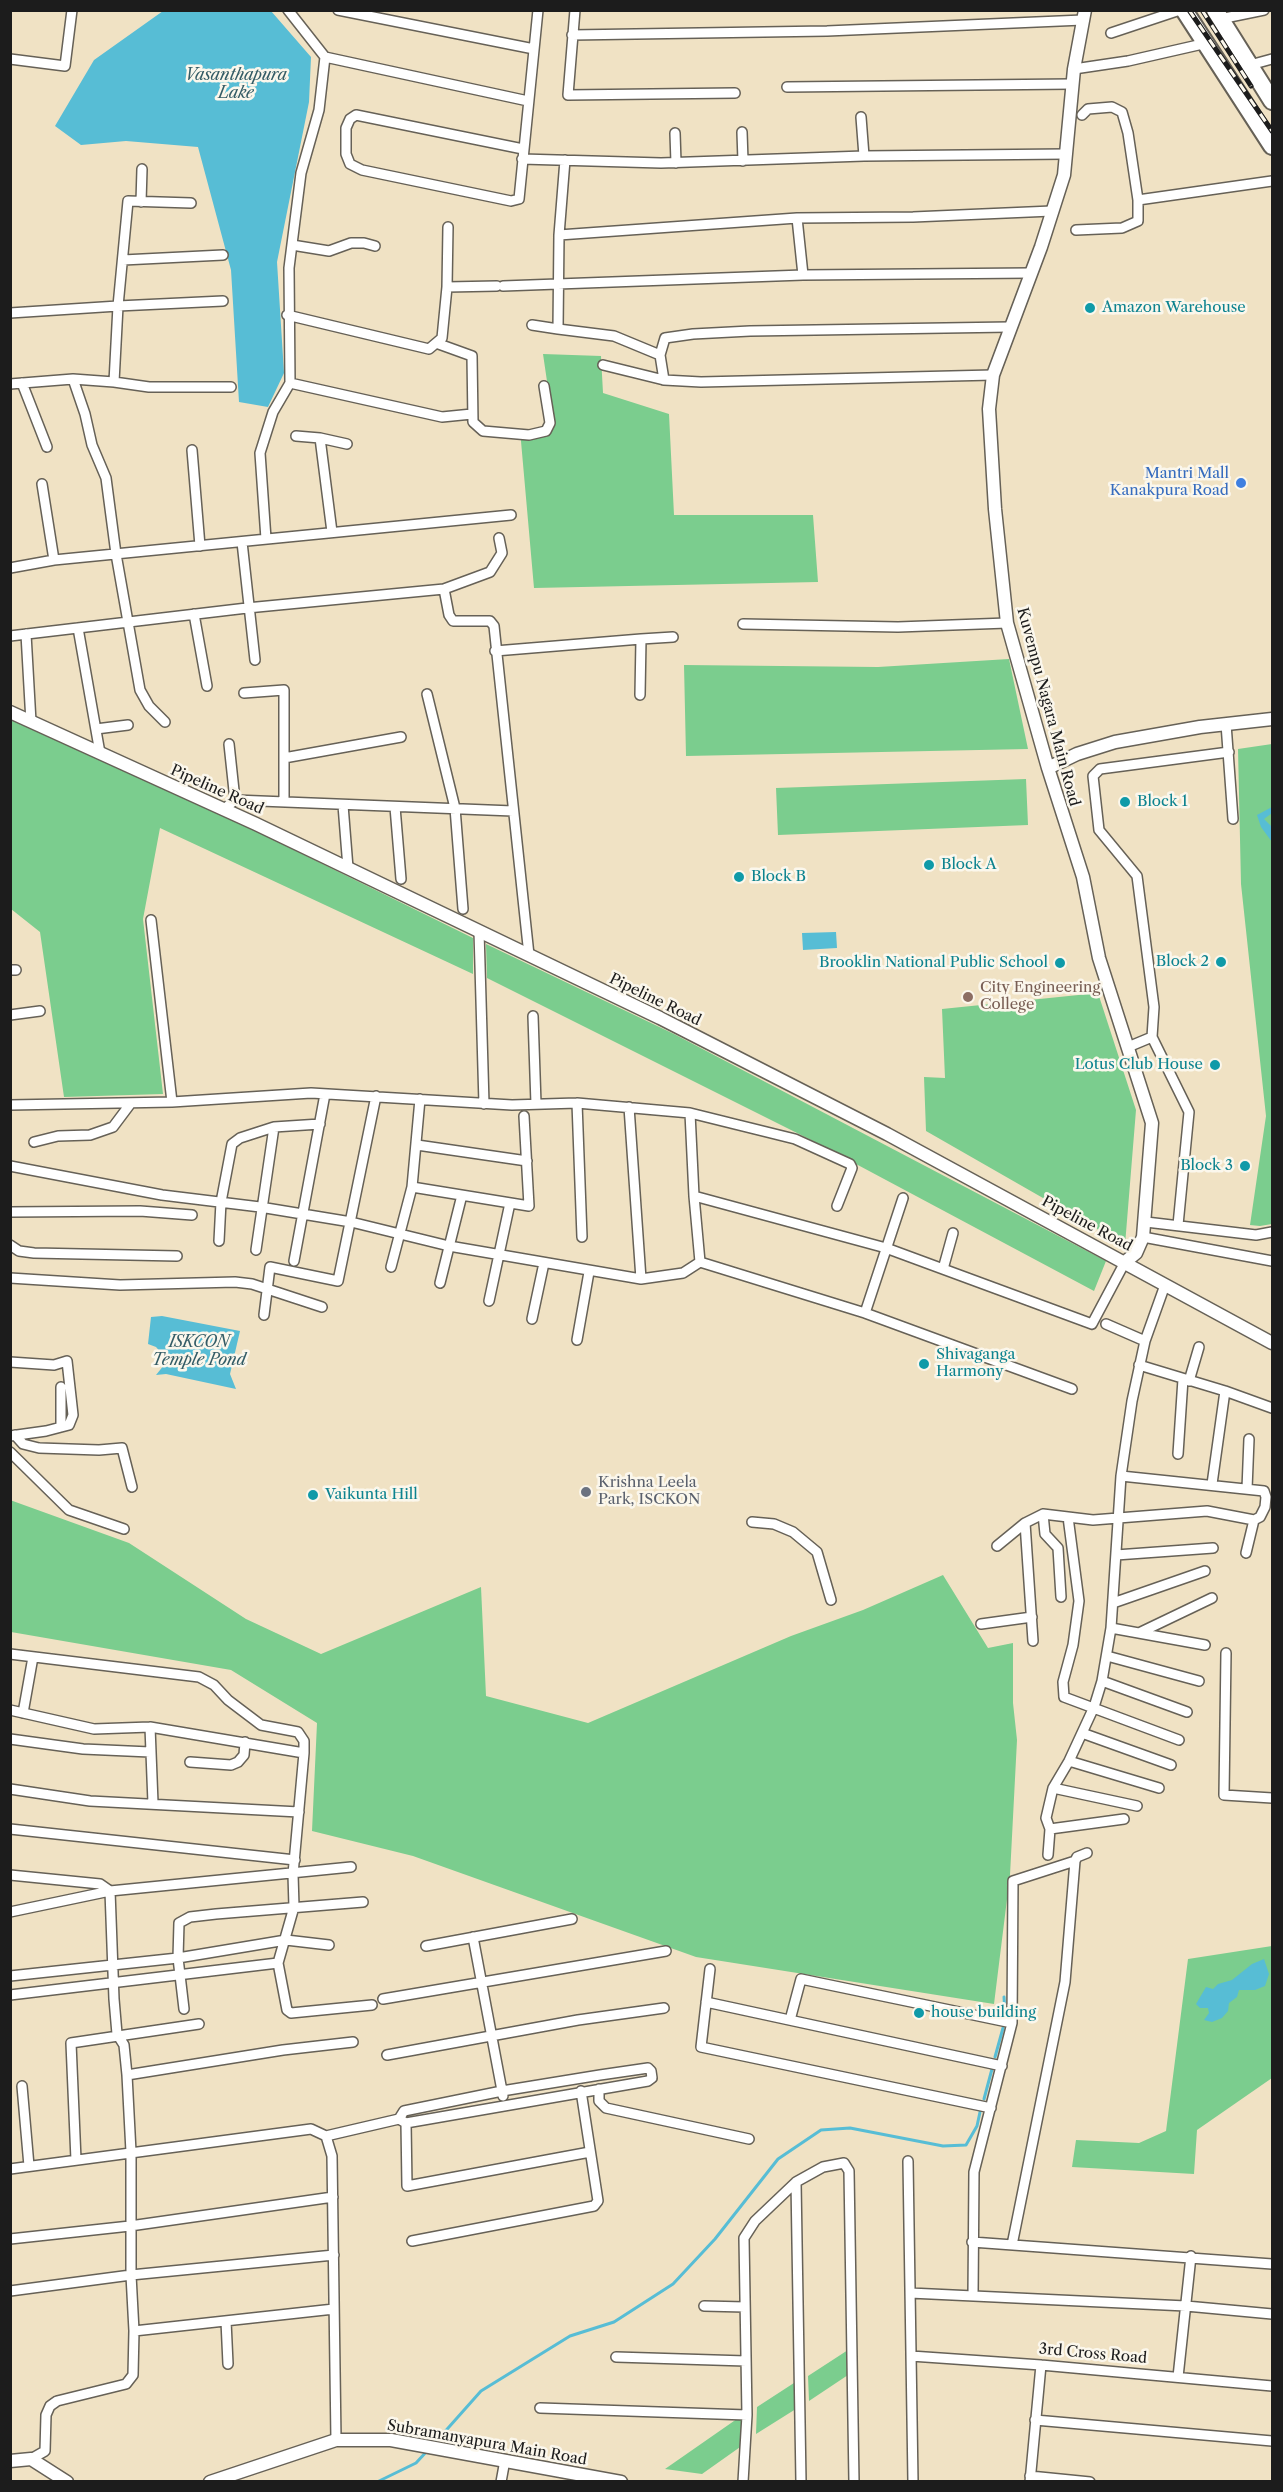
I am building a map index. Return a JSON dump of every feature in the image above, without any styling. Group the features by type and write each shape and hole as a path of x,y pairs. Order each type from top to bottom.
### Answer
{"highway":[{"path":"1182,10 1267,127 1272,146"},
{"path":"1218,15 1272,101"}],"street":[{"path":"10,59 65,66 72,10"},
{"path":"288,10 325,57 528,101"},
{"path":"338,10 534,49"},
{"path":"538,10 522,154 519,199 512,201 362,170 350,164 346,154 346,128 350,119 356,115 522,154 566,160 676,163 864,156 1066,154"},
{"path":"575,10 568,95 735,93"},
{"path":"1111,33 1182,10"},
{"path":"1218,15 1264,10"},
{"path":"572,35 827,31 1084,15"},
{"name":"Kuvempu Nagara Main Road","path":"1084,15 1072,84 1064,175 993,375 989,409 1000,574 1007,623 1048,768 1083,877 1100,958 1152,1123 1146,1222 1136,1253 1125,1262"},
{"path":"1074,69 1128,61 1207,43"},
{"path":"266,539 260,453 273,412 290,383 287,315 292,245 301,173 319,110 325,57"},
{"path":"1250,65 1272,59"},
{"path":"787,87 1072,84"},
{"path":"1076,230 1122,228 1138,221 1138,201 1128,133 1122,112 1112,107 1088,109 1082,115"},
{"path":"861,117 864,156"},
{"path":"742,132 743,160"},
{"path":"675,133 676,163"},
{"path":"558,328 559,235 566,160"},
{"path":"141,202 142,169"},
{"path":"1138,201 1272,181"},
{"path":"114,382 118,306 128,201 191,203"},
{"path":"559,235 797,218 913,217 1052,211"},
{"path":"797,218 803,275"},
{"path":"287,315 429,349 441,338 447,287 448,227"},
{"path":"292,245 329,251 351,243 375,246"},
{"path":"123,260 223,255"},
{"path":"447,287 803,275 1031,273"},
{"path":"10,313 223,302"},
{"path":"532,325 614,336 660,355"},
{"path":"664,380 660,355 665,338 750,331 1011,327"},
{"path":"436,343 472,356 473,422 483,431 541,434 550,423 544,386"},
{"path":"603,365 664,380 701,382 993,375"},
{"path":"73,379 92,444 106,478 116,554 140,690 149,706 165,722"},
{"path":"10,384 73,379 150,387 231,387"},
{"path":"22,383 47,447"},
{"path":"290,383 442,417 472,414"},
{"path":"296,436 347,444"},
{"path":"320,438 332,532"},
{"path":"192,450 200,546"},
{"path":"42,484 54,561"},
{"path":"10,568 116,554 511,515"},
{"path":"10,636 248,608 444,589 490,572 502,553 499,538"},
{"path":"242,542 255,660"},
{"path":"444,589 449,615 453,621 492,623 529,955"},
{"path":"194,614 207,686"},
{"path":"743,624 898,627 1007,623"},
{"path":"78,628 100,753"},
{"path":"26,634 31,722"},
{"path":"495,651 674,636"},
{"path":"640,695 641,639"},
{"path":"244,693 284,690 284,802"},
{"path":"427,694 455,808 463,909"},
{"name":"Pipeline Road","path":"10,712 348,868 660,1018 876,1129 1272,1343"},
{"path":"1048,768 1077,754 1114,742 1272,719"},
{"path":"1226,724 1233,819"},
{"path":"96,729 128,725"},
{"path":"284,758 401,737"},
{"path":"229,744 235,800"},
{"path":"1178,1225 1189,1112 1152,1037 1154,1007 1137,876 1099,830 1093,776 1100,769 1229,752"},
{"path":"223,810 235,800 513,811"},
{"path":"343,805 348,868"},
{"path":"395,807 401,879"},
{"path":"151,920 172,1102"},
{"path":"479,931 484,1104"},
{"path":"10,1015 40,1011"},
{"path":"533,1016 536,1104"},
{"path":"1128,1047 1152,1037"},
{"path":"294,1261 325,1094"},
{"path":"10,1105 172,1102 325,1094 484,1104 577,1103 690,1113 795,1139 850,1164 852,1168 837,1206"},
{"path":"264,1315 270,1267 338,1281 376,1096"},
{"path":"391,1267 412,1187 420,1099"},
{"path":"34,1142 58,1136 90,1135 113,1127 131,1103"},
{"path":"577,1103 582,1237"},
{"path":"629,1107 640,1279"},
{"path":"690,1113 700,1262"},
{"path":"412,1187 529,1206 524,1116"},
{"path":"219,1241 221,1202 232,1144 240,1138 274,1127 320,1124"},
{"path":"256,1250 260,1207 274,1127"},
{"path":"417,1145 526,1161"},
{"path":"10,1166 162,1195 260,1207 351,1222 449,1246 589,1272 640,1279 673,1275 700,1262 865,1312 1072,1389"},
{"path":"440,1283 462,1195"},
{"path":"694,1196 886,1248 1092,1324 1125,1262"},
{"path":"865,1312 903,1198"},
{"path":"489,1301 510,1203"},
{"path":"10,1212 140,1210 192,1215"},
{"path":"1146,1222 1256,1235 1272,1232"},
{"path":"943,1269 953,1233"},
{"path":"1143,1237 1272,1261"},
{"path":"10,1245 19,1251 34,1253 177,1256"},
{"path":"532,1319 544,1263"},
{"path":"577,1340 589,1272"},
{"path":"10,1278 120,1286 235,1282 267,1289 322,1307"},
{"path":"1048,1855 1050,1829 1046,1818 1053,1788 1069,1761 1094,1707 1102,1681 1111,1628 1122,1476 1145,1341 1165,1285"},
{"path":"1107,1324 1145,1341"},
{"path":"1178,1454 1186,1380 1199,1347"},
{"path":"10,1362 54,1365 67,1361 73,1415 69,1425 13,1436"},
{"path":"1140,1365 1272,1408"},
{"path":"60,1427 61,1387"},
{"path":"1212,1484 1225,1391"},
{"path":"13,1436 23,1444 39,1448 99,1450 122,1448 132,1487"},
{"path":"1247,1489 1249,1439"},
{"path":"10,1452 69,1510 124,1529"},
{"path":"997,1546 1025,1523 1044,1514 1093,1520 1118,1516 1207,1511 1254,1520 1260,1517 1266,1497 1264,1491 1122,1476"},
{"path":"1044,1514 1045,1534 1058,1548 1061,1597"},
{"path":"1068,1517 1079,1601 1063,1682 1064,1697 1179,1740"},
{"path":"1246,1553 1254,1520"},
{"path":"752,1522 774,1524 793,1533 817,1552 824,1569 831,1600"},
{"path":"1025,1523 1033,1641"},
{"path":"1116,1555 1213,1548"},
{"path":"1113,1603 1205,1571"},
{"path":"1141,1632 1212,1598"},
{"path":"981,1624 1032,1617"},
{"path":"1111,1628 1205,1645"},
{"path":"1226,1653 1224,1795 1272,1798"},
{"path":"10,1654 199,1677 214,1685 228,1700 261,1725 298,1732 304,1741 304,1753 293,1874 294,1906 278,1963 287,2010 291,2013 372,2005"},
{"path":"1107,1656 1199,1681"},
{"path":"23,1713 33,1657"},
{"path":"1102,1681 1187,1712"},
{"path":"10,1710 93,1729 150,1727 304,1753"},
{"path":"150,1727 153,1803"},
{"path":"1082,1733 1171,1765"},
{"path":"10,1739 83,1749 150,1752"},
{"path":"190,1762 231,1765 238,1762 244,1755 245,1742"},
{"path":"1069,1761 1159,1788"},
{"path":"1053,1788 1137,1806"},
{"path":"10,1789 90,1801 299,1812"},
{"path":"1050,1829 1124,1820"},
{"path":"10,1829 295,1860"},
{"path":"1012,2245 1065,1982 1075,1862 1077,1857 1087,1853"},
{"path":"973,2296 974,2172 1012,2024 1013,1881 1075,1862"},
{"path":"10,1912 110,1891 351,1867"},
{"path":"10,1875 100,1884 110,1891"},
{"path":"10,2461 32,2459 45,2451 46,2415 50,2406 57,2401 126,2384 133,2375 134,2331 127,2075 124,2045 117,2034 110,1891"},
{"path":"184,2009 177,1925 190,1917 294,1906 363,1902"},
{"path":"426,1946 572,1919"},
{"path":"473,1936 504,2105"},
{"path":"10,1976 178,1958 286,1940 329,1945"},
{"path":"382,1999 666,1951"},
{"path":"10,1995 278,1963"},
{"path":"710,1969 700,2047 991,2109"},
{"path":"790,2020 801,1979 1012,2024"},
{"path":"706,2002 1002,2066"},
{"path":"387,2055 578,2020 664,2008"},
{"path":"76,2160 71,2043 117,2034 199,2024"},
{"path":"127,2075 283,2050 353,2042"},
{"path":"10,2169 311,2129 326,2136 403,2121 648,2081 652,2078 648,2068 502,2091 404,2111 403,2121 407,2186 590,2152"},
{"path":"22,2086 29,2166"},
{"path":"599,2089 599,2101 606,2108 749,2139"},
{"path":"412,2241 594,2206 598,2201 581,2091"},
{"path":"326,2136 332,2156 336,2439"},
{"path":"908,2161 914,2481"},
{"path":"743,2481 747,2415 744,2238 755,2221 796,2182 831,2165 844,2163 849,2168 854,2481"},
{"path":"796,2182 801,2481"},
{"path":"10,2239 130,2226 333,2197"},
{"path":"972,2242 1191,2256 1272,2264"},
{"path":"10,2291 131,2275 334,2254"},
{"path":"1178,2377 1191,2256"},
{"path":"910,2293 1186,2306 1272,2314"},
{"path":"705,2306 745,2307"},
{"path":"134,2331 334,2309"},
{"path":"226,2321 228,2364"},
{"name":"3rd Cross Road","path":"911,2356 1041,2364 1272,2386"},
{"path":"616,2357 746,2361"},
{"path":"1041,2364 1030,2479 1090,2481"},
{"path":"540,2408 747,2415"},
{"path":"1035,2420 1272,2441"},
{"name":"Subramanyapura Main Road","path":"210,2481 336,2439 391,2440 621,2481"},
{"path":"32,2459 67,2481"},
{"path":"501,2481 505,2460"}],"green space":[{"path":"543,354 601,356 603,393 669,414 674,515 813,515 818,582 534,588 520,430 554,429"},
{"path":"1009,659 1028,749 686,756 684,665 878,667"},
{"path":"10,716 156,782 473,938 473,974 160,828 143,919 163,1094 64,1097 40,932 11,909"},
{"path":"1272,744 1272,1224 1260,1226 1250,1225 1266,1116 1241,884 1238,749"},
{"path":"1026,779 1028,825 778,835 776,788"},
{"path":"486,944 674,1034 1106,1261 1094,1291 811,1140 487,978"},
{"path":"1098,993 1136,1110 1125,1245 926,1131 924,1077 945,1078 942,1009"},
{"path":"10,1500 129,1543 246,1619 321,1654 481,1587 486,1696 588,1723 791,1636 863,1610 943,1575 988,1648 1013,1643 1013,1703 1017,1740 1010,1875 994,2004 696,1957 413,1856 312,1831 317,1723 231,1670 11,1632"},
{"path":"1272,1946 1272,2078 1197,2130 1194,2174 1072,2167 1076,2140 1139,2143 1166,2131 1188,1959"},
{"path":"848,2350 848,2375 809,2401 808,2376"},
{"path":"797,2381 799,2407 756,2434 757,2407"},
{"path":"744,2414 743,2445 702,2474 665,2469"}],"water":[{"name":"Vasanthapura Lake","path":"163,11 271,11 311,57 309,102 277,262 284,373 268,407 239,402 231,270 198,147 126,141 81,145 55,126 94,60"},
{"path":"1272,807 1272,813 1264,819 1272,827 1272,842 1261,827 1257,815"},
{"path":"836,932 837,948 803,950 802,933"},
{"name":"ISKCON Temple Pond","path":"162,1316 240,1331 230,1374 236,1389 166,1374 156,1375 164,1365 163,1355 156,1347 148,1344 151,1317"},
{"path":"1264,1959 1269,1974 1265,1986 1255,1990 1239,1990 1237,1997 1229,2003 1228,2011 1222,2018 1212,2022 1204,2020 1209,2013 1208,2008 1200,2008 1196,2004 1206,1987 1213,1989 1218,1984 1232,1980 1252,1964"}],"waterway":[{"path":"1004,1997 1005,2014"},
{"path":"995,2057 1003,2028"},
{"path":"984,2099 992,2069"},
{"path":"433,2445 481,2391 570,2336 614,2322 673,2284 715,2239 778,2159 821,2130 850,2128 943,2146 966,2145 977,2126 980,2112"},
{"path":"377,2482 416,2463 428,2450"}],"railway":[{"path":"1189,10 1272,131"},
{"path":"1202,10 1251,86"}],"place":[{"name":"Amazon Warehouse","path":"1090,308"},
{"name":"Mantri Mall Kanakpura Road","path":"1241,483"},
{"name":"Block 1","path":"1125,802"},
{"name":"Block A","path":"929,865"},
{"name":"Block B","path":"739,877"},
{"name":"Block 2","path":"1221,962"},
{"name":"Brooklin National Public School","path":"1060,963"},
{"name":"City Engineering College","path":"968,997"},
{"name":"Lotus Club House","path":"1215,1065"},
{"name":"Block 3","path":"1245,1166"},
{"name":"Shivaganga Harmony","path":"924,1364"},
{"name":"Krishna Leela Park, ISCKON","path":"586,1492"},
{"name":"Vaikunta Hill","path":"313,1495"},
{"name":"house building","path":"919,2013"}]}
